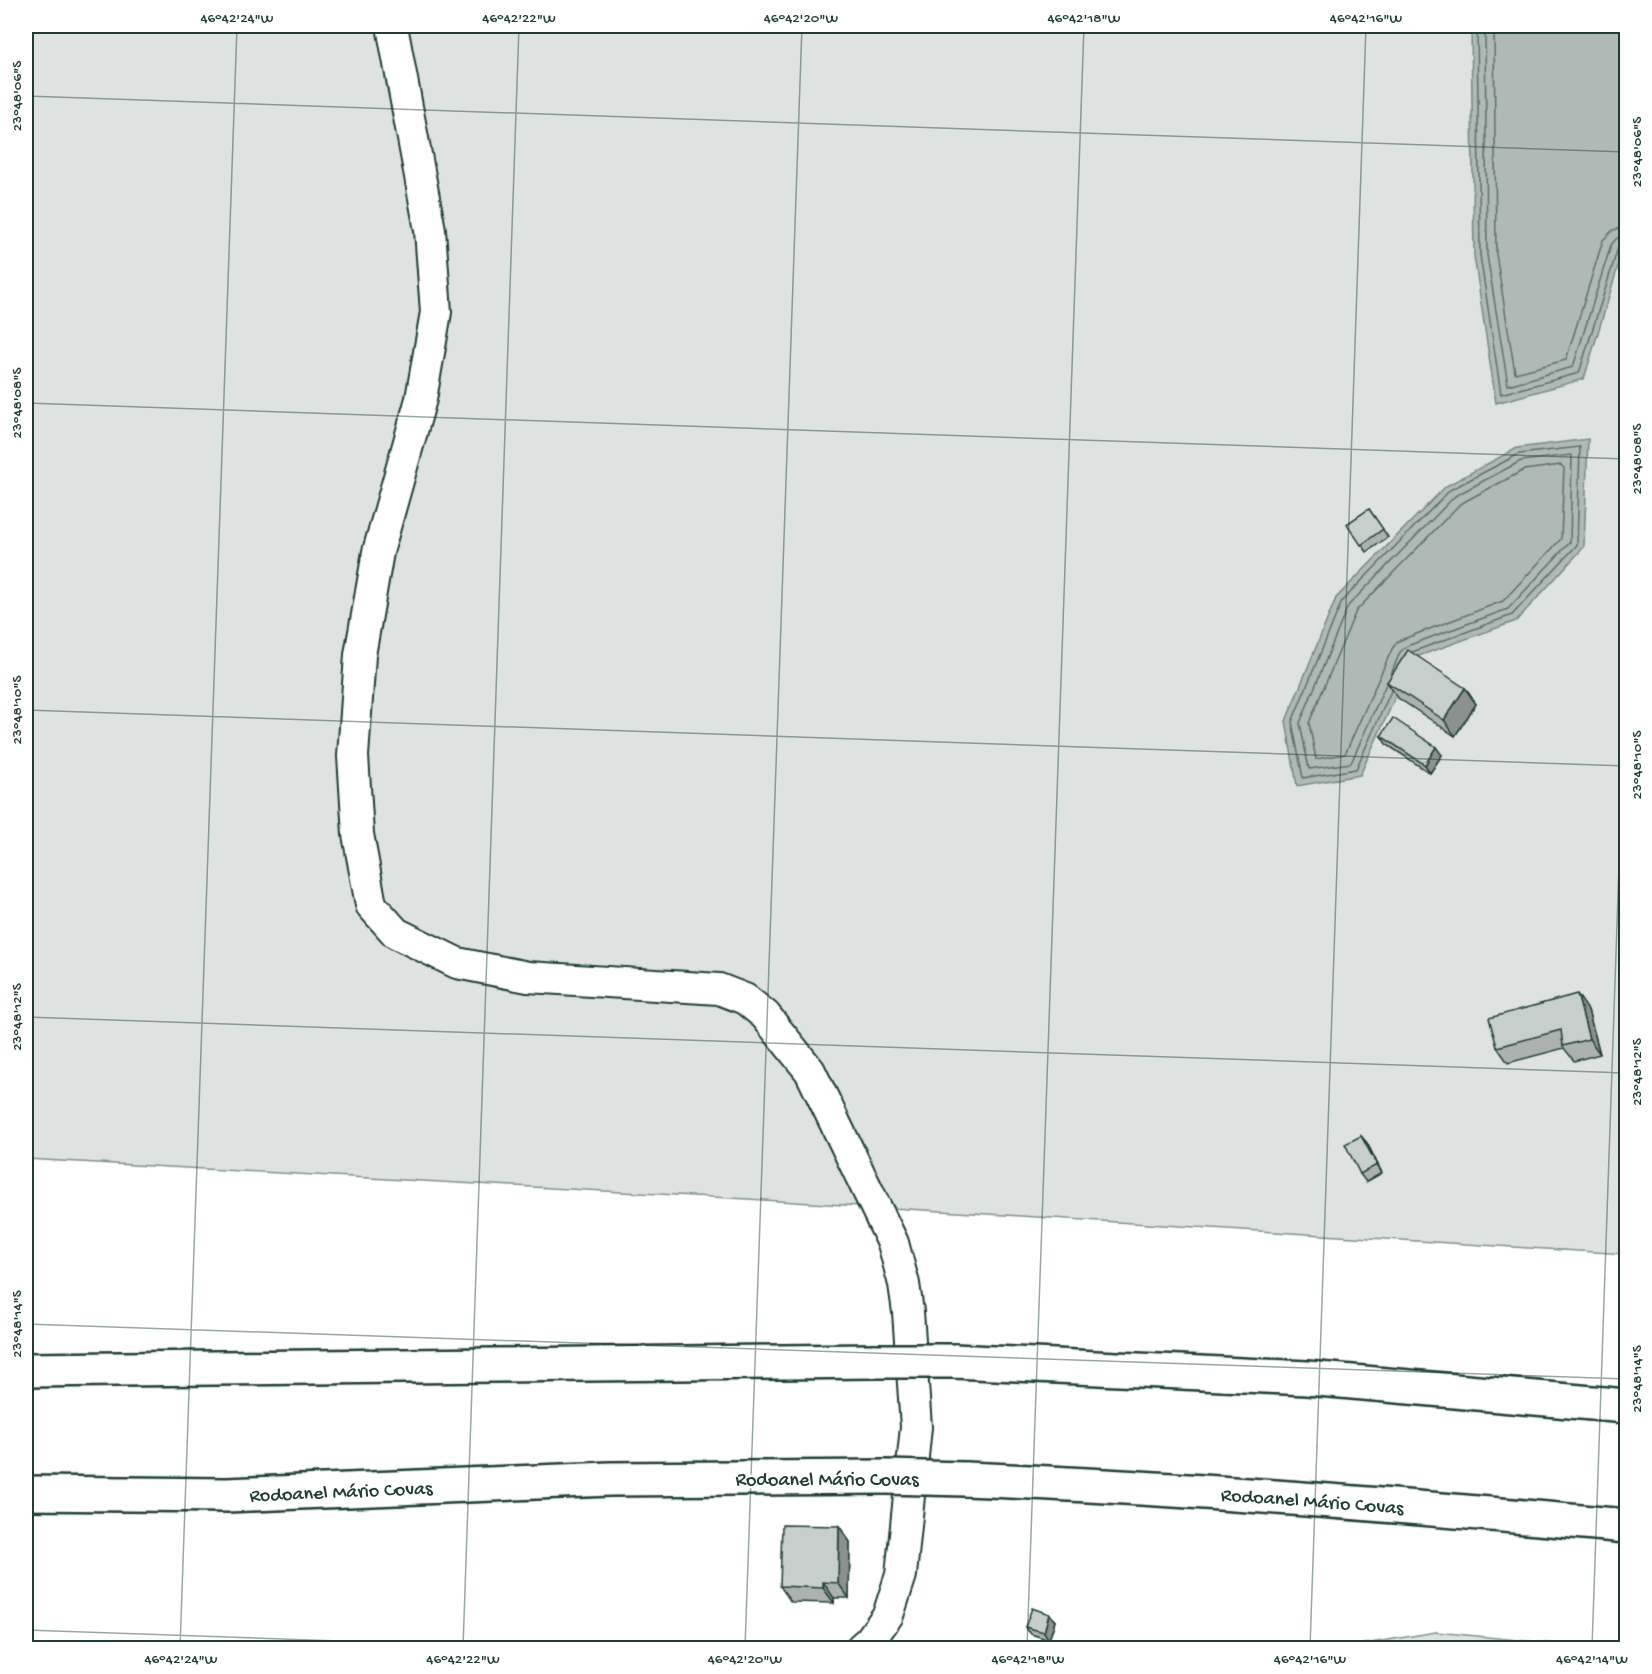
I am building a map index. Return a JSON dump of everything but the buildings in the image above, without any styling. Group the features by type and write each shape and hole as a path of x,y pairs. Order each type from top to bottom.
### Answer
{"highway":[{"path":"26,1370 954,1361 1307,1378 1626,1406"},
{"name":"Rodoanel Mário Covas","path":"26,1493 227,1495 610,1479 885,1477 1112,1485 1626,1526"}],"street":[{"path":"392,26 430,230 436,312 422,399 378,552 360,655 353,756 358,834 371,905 396,933 457,963 528,977 719,989 745,999 765,1015 810,1071 893,1243 909,1312 916,1426 901,1575 888,1615 870,1640 861,1648"}],"shaded area":[{"path":"26,26 1626,26 1626,1254 748,1199 26,1159"},
{"path":"1436,1632 1599,1648 1340,1648"}],"water":[{"path":"1471,26 1626,26 1626,240 1584,379 1496,403 1474,256"},
{"path":"1588,439 1584,547 1516,621 1413,658 1360,775 1297,786 1286,721 1336,598 1446,486 1517,448"}]}
